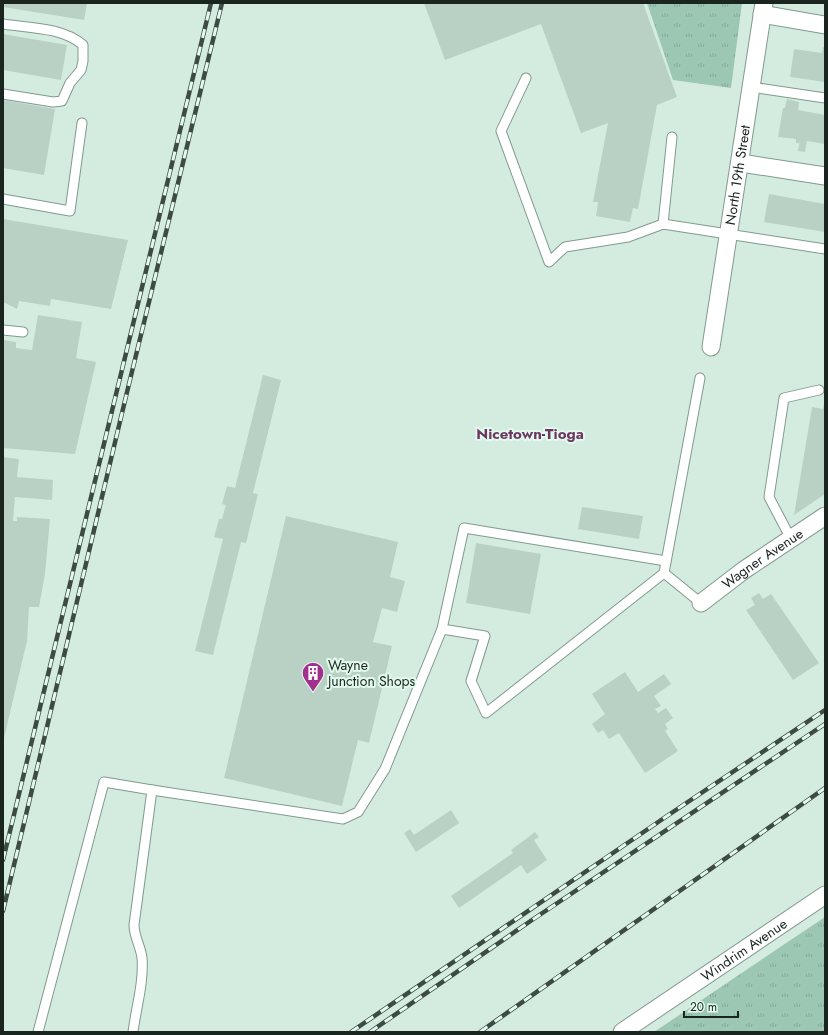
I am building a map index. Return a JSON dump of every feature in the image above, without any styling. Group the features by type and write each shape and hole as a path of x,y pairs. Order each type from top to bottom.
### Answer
{"street":[{"path":"763,9 825,25"},
{"name":"North 19th Street","path":"712,347 763,9"},
{"path":"741,162 825,176"},
{"name":"Wagner Avenue","path":"701,603 744,570 825,516"},
{"name":"Windrim Avenue","path":"622,1032 825,895"}],"lane":[{"path":"3,24 50,31 73,37 83,45 83,61 81,70 70,83 62,101 53,102 3,94"},
{"path":"526,78 501,131 549,262 565,247 628,237 663,224 730,233 825,249"},
{"path":"751,87 825,98"},
{"path":"3,199 70,211 82,124"},
{"path":"663,224 672,137"},
{"path":"3,330 23,332"},
{"path":"442,629 485,636 471,681 486,713 664,573 700,378"},
{"path":"791,539 768,497 784,398 819,390"},
{"path":"38,1032 104,782 343,819 358,812 384,769 442,629 464,528 666,561"},
{"path":"664,573 701,603"},
{"path":"133,1032 142,966 142,955 134,935 134,925 152,790"}],"green space":[{"path":"647,3 742,3 731,88 673,80"},
{"path":"825,917 825,1032 654,1032"}],"building":[{"path":"3,3 87,3 84,20 3,7"},
{"path":"424,3 643,3 677,97 657,105 638,209 633,208 630,222 596,216 598,202 593,202 608,123 581,133 541,24 445,60"},
{"path":"3,34 67,45 61,80 3,70"},
{"path":"823,47 825,48 825,82 790,77 794,49 822,53"},
{"path":"787,99 799,102 798,110 825,115 825,144 807,141 805,152 798,151 800,140 799,143 796,143 796,139 778,137 783,108 785,108"},
{"path":"3,100 55,109 44,175 3,168"},
{"path":"769,194 825,204 825,232 764,222"},
{"path":"3,219 128,240 111,309 51,299 50,306 19,301 17,309 3,302"},
{"path":"38,315 82,322 76,358 96,362 75,454 3,448 3,340 16,342 16,348 32,350"},
{"path":"263,375 281,380 253,493 258,494 246,543 241,542 213,655 195,651 223,539 214,537 219,519 222,519 226,505 222,504 227,486 235,488"},
{"path":"824,403 825,494 794,515 812,407 823,409"},
{"path":"3,457 19,459 17,477 53,480 52,500 15,497 13,521 17,521 17,517 50,519 45,574 39,607 29,607 27,641 4,738"},
{"path":"582,507 643,516 639,539 578,529"},
{"name":"Wayne Junction Shops","path":"286,516 398,542 390,577 405,581 397,612 382,608 373,642 392,646 369,743 358,740 342,806 224,778"},
{"path":"476,543 541,554 530,614 466,603"},
{"path":"759,593 763,599 771,594 819,663 793,680 746,610 755,605 751,598"},
{"path":"625,672 638,692 664,674 671,684 654,696 661,706 655,709 658,713 666,708 673,718 665,724 668,729 665,731 678,751 645,773 619,733 609,739 603,730 598,733 592,724 605,714 592,694"},
{"path":"451,810 459,823 416,852 404,833 410,829 414,835"},
{"path":"535,832 539,837 534,840 547,860 527,874 521,865 459,908 451,896 513,853 511,850"}],"railway":[{"path":"3,860 211,3"},
{"path":"3,911 222,3"},
{"path":"351,1032 825,710"},
{"path":"370,1032 532,920 825,724"},
{"path":"480,1032 825,788"}],"place":[{"name":"Wayne Junction Shops","path":"313,692"}],"district":[{"name":"Nicetown-Tioga","path":"530,434"}]}
